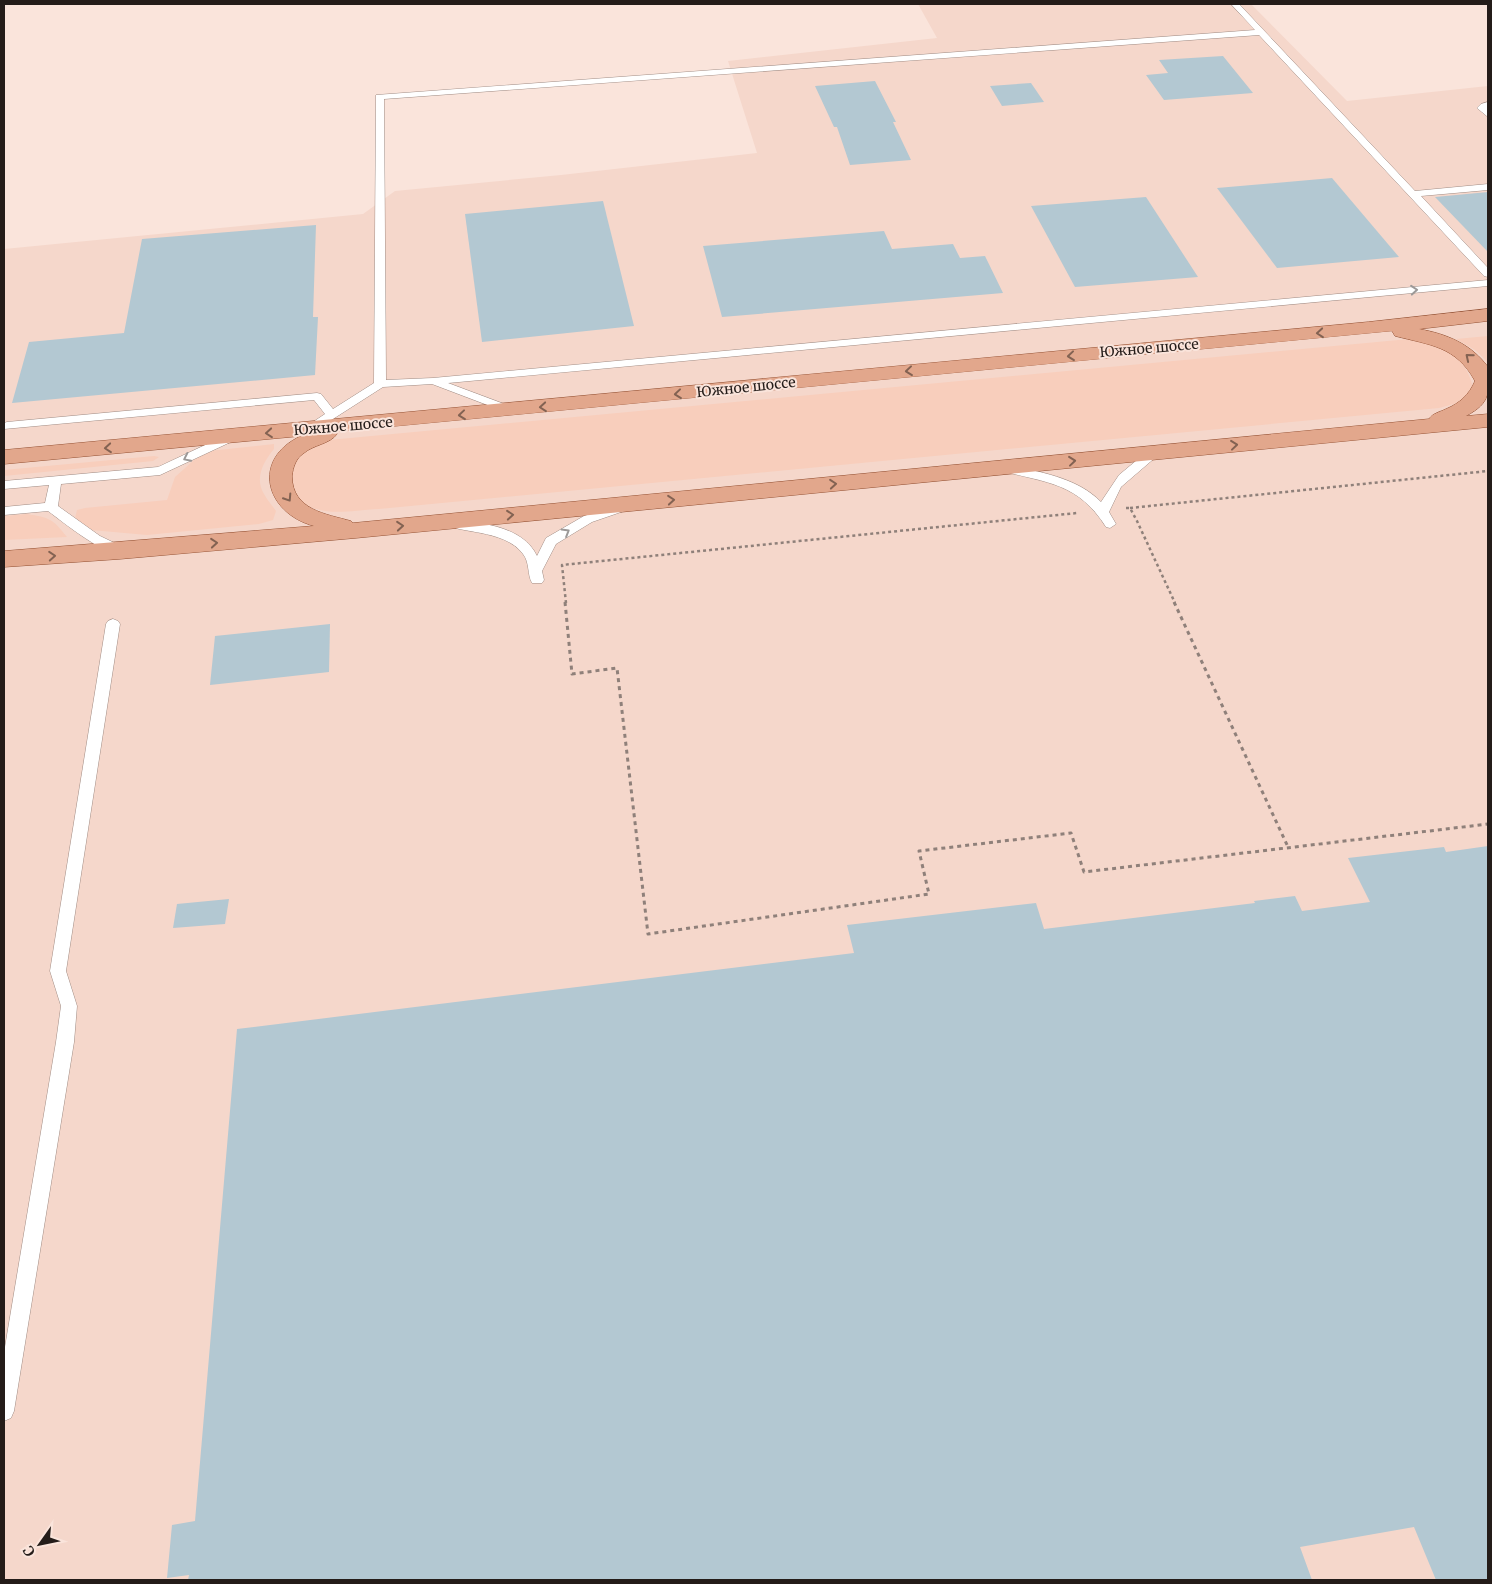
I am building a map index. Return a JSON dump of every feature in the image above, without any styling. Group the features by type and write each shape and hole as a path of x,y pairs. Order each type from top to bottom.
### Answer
{"main road":[{"name":"Южное шоссе","path":"4,457 353,426 1488,315"},
{"path":"1368,328 1424,334 1448,344 1468,355 1479,367 1486,381 1481,394 1467,406 1450,415 1415,427"},
{"path":"4,559 120,551 444,522 1488,420"},
{"path":"353,426 310,439 291,452 283,467 280,483 285,496 302,514 356,530"}],"lane":[{"path":"1235,4 1488,274"},
{"path":"380,384 379,96 1260,32"},
{"path":"1488,105 1482,108 1488,114"},
{"path":"1413,194 1488,188"},
{"path":"311,429 380,384 433,381 1488,283"},
{"path":"433,381 511,410"},
{"path":"7,426 317,396 332,415"},
{"path":"4,485 160,471 231,437"},
{"path":"1104,510 1106,499 1116,483 1153,453"},
{"path":"1006,468 1073,487 1090,496 1104,510 1110,524"},
{"path":"51,507 56,479"},
{"path":"444,522 487,529 508,536 523,544 530,551 537,574 551,540 588,519 639,503"},
{"path":"4,511 51,507 96,539 120,551"},
{"path":"4,1411 70,1006 58,971 113,624"}],"path":[{"path":"1488,471 562,565 572,674 617,668 648,934 929,894 919,851 1070,833 1084,872 1488,824"},
{"path":"1130,508 1288,848"}],"shaded area":[{"path":"918,4 1251,4 1347,101 1488,86 1488,1580 4,1580 4,249 363,214 395,191 757,153 728,61 937,38"},
{"path":"1488,336 1488,362 1475,350 1456,339"},
{"path":"1409,339 1432,344 1450,352 1464,366 1473,387 1461,402 1439,408 341,512 319,510 308,506 287,490 287,465 318,441"},
{"path":"274,444 274,449 267,459 260,476 261,488 276,511 273,520 259,524 147,535 91,530 81,527 75,518 77,510 85,508 167,500 175,477 194,460 209,451"},
{"path":"159,457 153,461 4,476 4,470"},
{"path":"27,514 50,520 67,537 4,540 4,516"}],"building":[{"path":"1223,56 1253,93 1164,100 1146,75 1168,73 1159,60"},
{"path":"875,81 896,122 893,122 911,160 850,165 837,127 834,127 815,86"},
{"path":"1031,83 1044,102 1002,106 990,86"},
{"path":"1332,178 1399,257 1277,268 1217,188"},
{"path":"1488,192 1488,252 1435,197"},
{"path":"1146,197 1198,277 1075,287 1031,206"},
{"path":"603,201 634,326 482,342 465,214"},
{"path":"316,225 313,317 318,317 315,375 12,403 29,342 124,333 142,239"},
{"path":"884,231 892,249 953,244 960,258 985,256 1003,293 722,317 703,246"},
{"path":"330,624 329,672 210,685 215,636"},
{"path":"1488,846 1488,1580 1436,1580 1414,1527 1300,1547 1312,1580 188,1580 189,1575 167,1578 172,1525 195,1521 237,1029 854,953 847,925 1036,903 1044,929 1255,903 1254,901 1295,896 1302,911 1370,902 1348,858 1444,847 1446,852"},
{"path":"229,899 225,924 173,928 177,904"}]}
